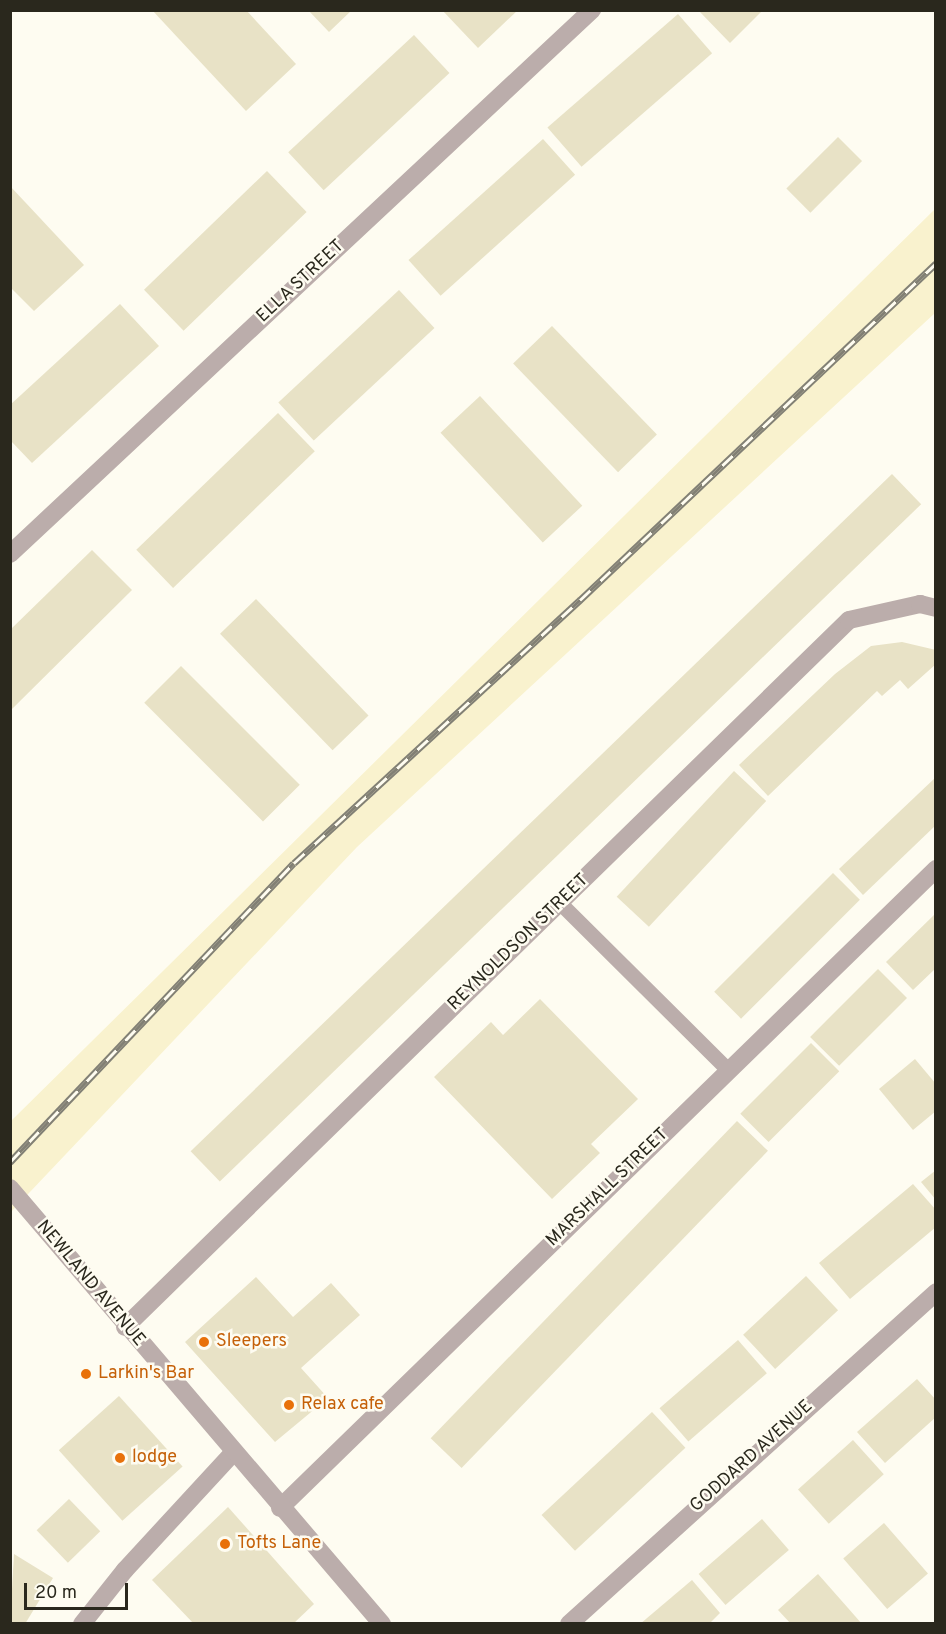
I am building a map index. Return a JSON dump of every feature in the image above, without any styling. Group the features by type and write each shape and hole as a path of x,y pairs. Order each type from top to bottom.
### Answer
{"street":[{"name":"ELLA STREET","path":"10,554 591,10"},
{"name":"REYNOLDSON STREET","path":"125,1326 849,620 920,604 936,608"},
{"name":"MARSHALL STREET","path":"280,1508 936,868"},
{"name":"NEWLAND AVENUE","path":"10,1188 233,1454 382,1623"},
{"name":"GODDARD AVENUE","path":"569,1623 936,1292"},
{"path":"82,1623 125,1570 233,1454"}],"lane":[{"path":"560,903 729,1071"}],"shaded area":[{"path":"935,209 935,313 357,847 11,1212 11,1121"}],"building":[{"path":"152,10 246,10 296,64 246,111"},
{"path":"308,10 352,10 329,32"},
{"path":"442,10 518,10 478,48"},
{"path":"698,10 763,10 730,43"},
{"path":"678,14 712,53 582,167 547,127"},
{"path":"414,35 449,73 324,190 288,152"},
{"path":"838,137 862,161 810,213 786,189"},
{"path":"543,139 575,175 441,296 408,260"},
{"path":"267,171 307,212 184,331 144,290"},
{"path":"10,186 84,265 34,311 10,287"},
{"path":"399,290 434,328 314,441 278,403"},
{"path":"120,304 159,346 32,463 10,440 10,405"},
{"path":"552,326 657,435 618,472 513,364"},
{"path":"480,396 582,506 543,543 441,433"},
{"path":"278,413 315,451 173,588 136,550"},
{"path":"892,474 921,504 220,1182 191,1151"},
{"path":"92,550 132,590 10,711 10,630"},
{"path":"256,599 369,716 333,750 220,634"},
{"path":"902,642 936,650 936,664 908,689 900,680 882,696 877,691 768,796 739,765 835,674 871,646"},
{"path":"181,666 300,785 263,822 144,703"},
{"path":"734,771 766,801 649,927 617,897"},
{"path":"936,777 936,825 863,895 839,869"},
{"path":"833,873 860,900 741,1019 714,992"},
{"path":"936,913 936,968 913,990 886,962"},
{"path":"878,969 907,998 839,1066 810,1037"},
{"path":"540,999 638,1099 591,1144 600,1153 552,1199 434,1077 491,1022 503,1035"},
{"path":"811,1043 839,1071 769,1142 740,1114"},
{"path":"915,1059 936,1084 936,1111 913,1130 879,1089"},
{"path":"737,1121 768,1151 462,1468 431,1438"},
{"path":"936,1170 936,1200 921,1182"},
{"path":"913,1184 936,1210 936,1227 850,1299 819,1263"},
{"path":"806,1276 838,1310 775,1369 743,1335"},
{"path":"256,1277 293,1317 331,1283 360,1315 301,1368 328,1398 275,1442 185,1342"},
{"path":"738,1340 767,1373 688,1441 660,1408"},
{"path":"917,1379 936,1400 936,1417 885,1463 857,1432"},
{"name":"lodge","path":"119,1396 183,1467 122,1521 59,1450"},
{"path":"652,1412 685,1448 575,1551 542,1515"},
{"path":"853,1440 884,1474 829,1524 798,1490"},
{"path":"69,1499 100,1531 68,1563 37,1530"},
{"name":"Tofts Lane","path":"228,1507 314,1604 293,1624 194,1624 152,1580"},
{"path":"762,1519 789,1550 726,1605 699,1574"},
{"path":"884,1523 928,1574 887,1609 843,1558"},
{"path":"14,1554 53,1578 25,1624 10,1624"},
{"path":"818,1574 862,1624 791,1624 778,1610"},
{"path":"692,1580 720,1613 709,1624 640,1624"}],"railway":[{"path":"10,1162 294,863 580,600 936,263"}],"place":[{"name":"Sleepers","path":"204,1342"},
{"name":"Larkin's Bar","path":"86,1374"},
{"name":"Relax cafe","path":"289,1405"},
{"name":"lodge","path":"120,1458"},
{"name":"Tofts Lane","path":"225,1544"}]}
